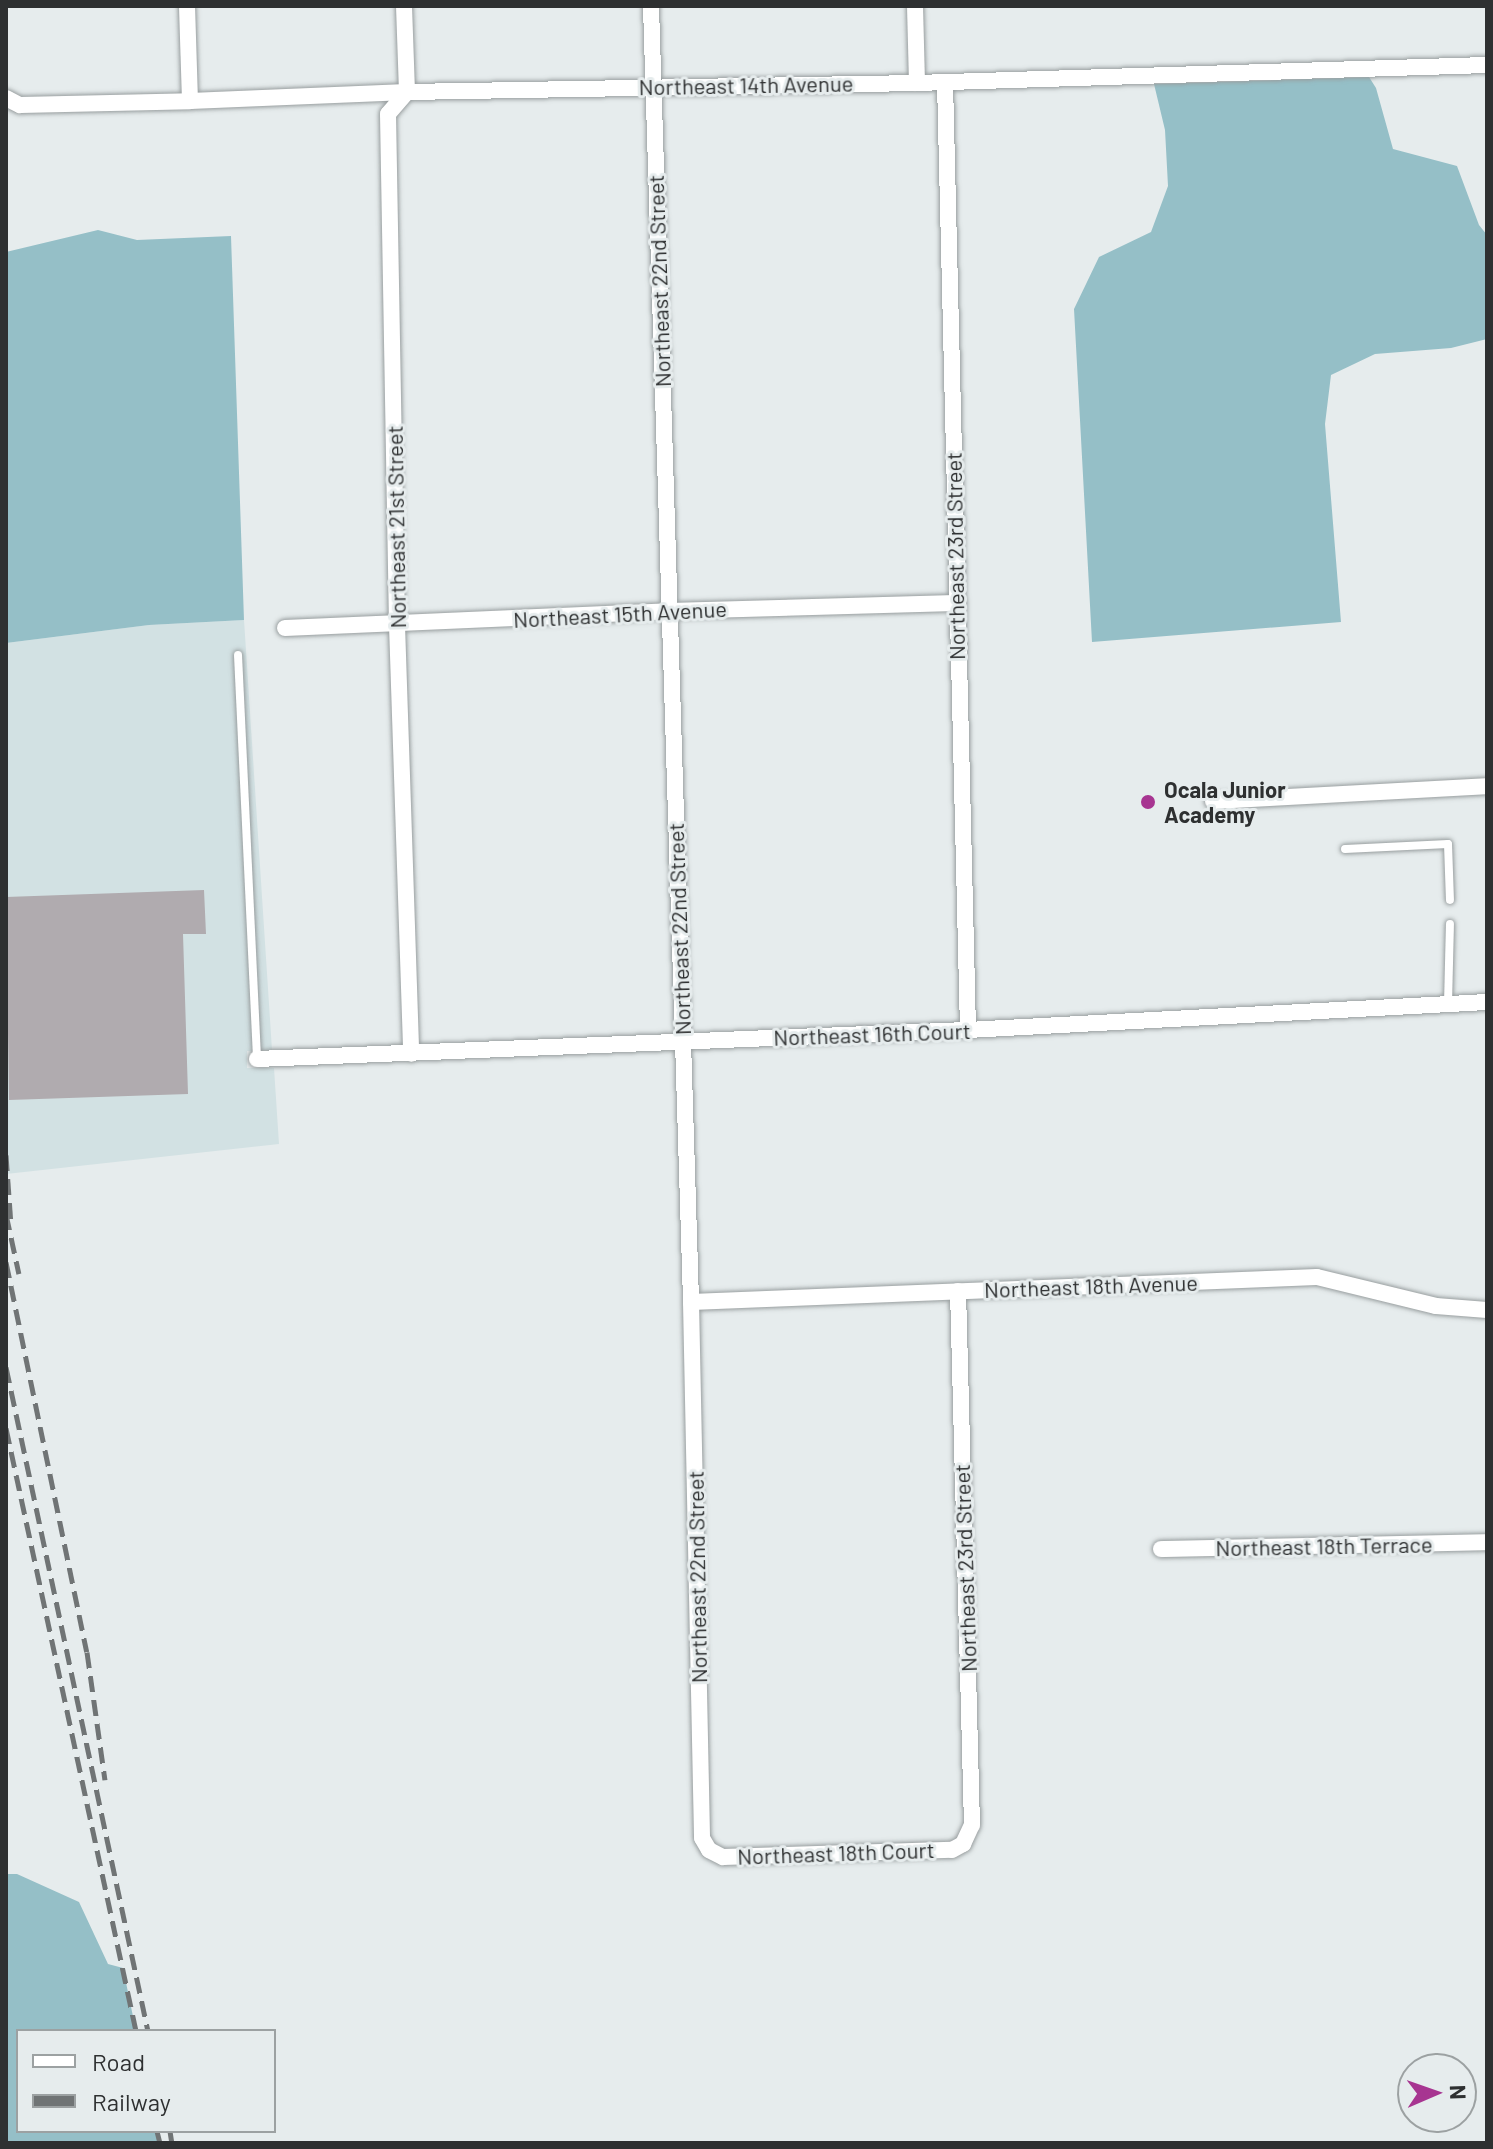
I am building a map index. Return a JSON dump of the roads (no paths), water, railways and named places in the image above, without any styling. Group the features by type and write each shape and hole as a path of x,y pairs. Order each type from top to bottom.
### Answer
{"street":[{"path":"187,6 190,101"},
{"path":"404,6 407,92"},
{"name":"Northeast 22nd Street","path":"651,6 691,1302 702,1838 709,1850"},
{"path":"915,6 917,83"},
{"name":"Northeast 14th Avenue","path":"6,98 20,105 407,92 917,83 1487,65"},
{"name":"Northeast 23rd Street","path":"945,82 955,603 968,1030"},
{"name":"Northeast 21st Street","path":"407,92 388,114 397,625 411,1054"},
{"name":"Northeast 15th Avenue","path":"285,628 669,611 955,603"},
{"path":"1213,801 1487,786"},
{"name":"Northeast 16th Court","path":"257,1059 968,1030 1487,1002"},
{"name":"Northeast 18th Avenue","path":"691,1302 1317,1277 1436,1306 1487,1310"},
{"name":"Northeast 23rd Street","path":"958,1291 972,1825 963,1844"},
{"name":"Northeast 18th Terrace","path":"1161,1549 1487,1542"},
{"name":"Northeast 18th Court","path":"709,1850 723,1857 952,1850 963,1844"}],"lane":[{"path":"238,655 257,1059"},
{"path":"1345,849 1448,844 1450,900"},
{"path":"1448,1004 1450,924"}],"railway":[{"path":"6,1155 11,1225"},
{"path":"6,1214 19,1274"},
{"path":"6,1262 87,1652 105,1780"},
{"path":"6,1367 148,2029"},
{"path":"6,1428 136,2029"},
{"path":"158,2133 160,2143"},
{"path":"170,2133 172,2143"}],"place":[{"name":"Ocala Junior Academy","path":"1148,802"}]}
